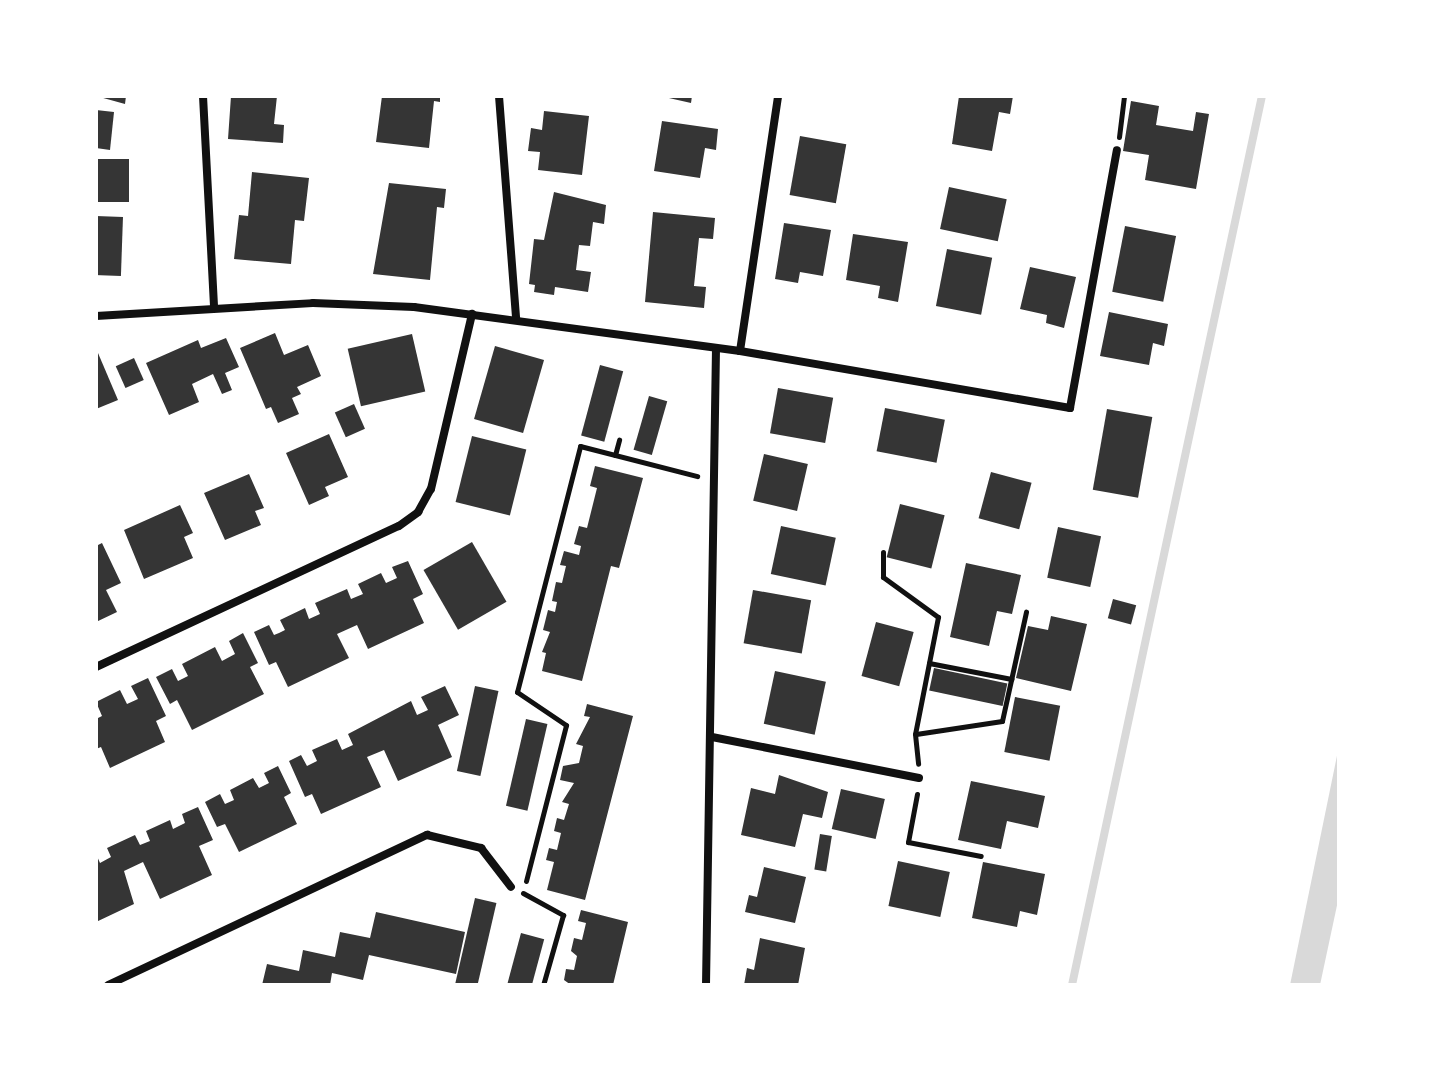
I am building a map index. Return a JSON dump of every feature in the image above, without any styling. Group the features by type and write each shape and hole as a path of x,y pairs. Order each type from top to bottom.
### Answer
{"street":[{"path":"203,96 214,306"},
{"path":"499,96 516,319"},
{"path":"740,351 778,96"},
{"path":"96,316 214,306 313,303 472,314 716,351 740,351 1070,408 1117,150"},
{"path":"96,667 399,526 418,512 431,489 472,314"},
{"path":"706,985 716,351"},
{"path":"712,737 919,778"},
{"path":"108,985 427,835 481,848 511,887"}],"path":[{"path":"1117,150 1124,96"},
{"path":"615,455 619,440"},
{"path":"543,985 563,915 522,893 566,725 517,692 580,446 716,481"},
{"path":"883,552 883,577 938,617 915,734 919,778 908,842 981,856"},
{"path":"915,734 1002,721 1026,612"},
{"path":"929,663 1011,679"}],"shaded area":[{"path":"1339,746 1339,896 1320,985 1290,985"}],"building":[{"path":"96,96 126,96 125,104"},
{"path":"231,96 277,96 274,124 284,125 283,143 228,139"},
{"path":"382,96 440,96 440,102 434,101 429,148 376,142"},
{"path":"660,96 692,96 691,103"},
{"path":"959,96 1013,96 1010,114 999,112 992,151 952,144"},
{"path":"1131,101 1159,106 1156,125 1193,131 1196,112 1209,114 1196,189 1145,180 1149,155 1123,151"},
{"path":"96,110 114,112 110,150 96,148"},
{"path":"544,111 589,116 582,175 538,170 540,152 528,151 531,128 542,130"},
{"path":"662,121 718,129 716,150 705,148 700,178 654,171"},
{"path":"800,136 846,144 836,203 790,195"},
{"path":"96,159 129,159 129,202 96,202"},
{"path":"252,172 309,178 304,221 295,220 291,264 234,259 239,215 248,216"},
{"path":"389,183 446,189 444,208 437,207 430,280 373,274"},
{"path":"949,187 1007,199 998,241 940,229"},
{"path":"554,192 606,205 604,224 593,222 590,246 579,245 576,270 591,272 588,292 555,287 554,295 534,292 535,285 529,284 534,239 544,240"},
{"path":"653,212 715,218 713,239 699,238 694,286 706,287 704,308 645,302"},
{"path":"96,216 123,217 121,276 96,275"},
{"path":"784,223 831,230 823,276 800,272 798,283 775,279"},
{"path":"1125,226 1176,236 1163,302 1112,292"},
{"path":"853,234 908,242 898,302 878,298 880,286 846,280"},
{"path":"947,249 992,258 981,315 936,306"},
{"path":"1030,267 1076,277 1064,328 1046,323 1047,315 1020,309"},
{"path":"1109,312 1168,324 1164,346 1153,343 1149,365 1100,356"},
{"path":"275,333 284,355 308,345 321,376 297,387 301,394 292,398 299,414 278,423 271,407 266,409 240,348"},
{"path":"412,334 425,391 361,406 348,349"},
{"path":"226,338 239,367 225,373 232,390 222,394 213,374 192,384 199,402 169,415 146,363 198,340 201,348"},
{"path":"495,346 544,360 523,433 474,419"},
{"path":"96,354 118,400 96,409"},
{"path":"134,358 144,380 125,388 116,366"},
{"path":"600,365 623,371 604,442 581,436"},
{"path":"778,388 833,398 825,443 770,433"},
{"path":"649,396 667,401 652,455 634,450"},
{"path":"354,404 365,429 346,437 335,413"},
{"path":"885,408 945,420 936,463 877,451"},
{"path":"1107,409 1152,417 1138,498 1093,490"},
{"path":"329,434 348,477 325,487 329,496 309,505 286,453"},
{"path":"472,436 526,450 510,516 456,502"},
{"path":"764,454 808,464 797,511 753,501"},
{"path":"595,466 643,478 619,568 611,566 582,681 542,671 546,653 542,652 550,632 543,630 548,610 555,612 557,602 552,601 556,582 562,583 566,566 560,565 564,551 579,555 581,546 574,544 579,526 587,528 597,488 590,486"},
{"path":"991,472 1032,483 1019,529 979,518"},
{"path":"249,474 264,508 255,511 261,525 225,540 204,493"},
{"path":"900,504 945,515 931,568 887,557"},
{"path":"180,505 193,533 184,537 193,558 144,579 124,530"},
{"path":"781,526 836,538 826,586 771,574"},
{"path":"1058,527 1101,536 1090,587 1047,578"},
{"path":"472,542 507,602 458,630 424,570"},
{"path":"102,543 121,583 106,590 117,612 96,622 96,546"},
{"path":"408,561 423,594 413,599 424,623 368,649 357,625 337,634 349,658 288,687 276,662 269,665 254,632 269,625 274,635 279,633 285,630 280,620 305,608 309,619 320,614 315,603 347,589 351,599 363,594 358,584 381,573 386,583 397,578 392,567"},
{"path":"966,563 1021,575 1012,614 997,611 989,646 950,637"},
{"path":"753,590 811,600 802,653 744,643"},
{"path":"1113,599 1136,605 1131,625 1108,618"},
{"path":"1051,616 1087,624 1071,691 1016,678 1028,626 1048,630"},
{"path":"876,622 914,632 899,686 862,676"},
{"path":"243,633 258,663 250,667 264,694 192,730 177,700 170,704 156,677 172,669 178,681 188,676 182,664 215,647 222,661 235,654 229,641"},
{"path":"934,668 1007,684 1003,706 929,690"},
{"path":"775,671 826,682 815,735 764,724"},
{"path":"148,678 166,716 156,721 165,742 110,768 101,747 96,749 96,719 102,716 96,702 120,690 127,704 138,699 131,686"},
{"path":"445,686 459,715 438,725 452,757 398,781 384,750 367,757 381,787 321,814 312,794 305,797 289,761 301,755 307,766 317,761 312,750 337,739 342,750 353,745 348,734 411,701 417,715 428,710 421,697"},
{"path":"475,686 498,691 480,776 457,771"},
{"path":"1015,697 1060,706 1049,761 1004,752"},
{"path":"587,704 633,716 585,900 547,890 554,862 546,860 549,848 557,850 561,833 554,831 557,818 564,820 569,804 562,802 574,783 560,780 563,766 579,763 583,746 576,744 590,717 584,716"},
{"path":"526,719 547,724 527,811 506,806"},
{"path":"278,766 291,793 284,797 297,824 239,852 225,824 217,827 205,802 220,794 225,804 234,800 230,790 253,778 259,788 269,783 264,773"},
{"path":"779,775 828,792 822,818 803,814 795,847 741,835 751,788 775,794"},
{"path":"971,781 1045,796 1038,828 1007,821 1001,849 958,840"},
{"path":"841,789 885,799 876,839 832,829"},
{"path":"198,807 213,840 199,846 212,875 160,899 143,862 124,871 134,904 96,922 96,854 100,863 111,857 107,848 135,835 140,845 150,841 146,831 170,820 173,829 185,823 182,814"},
{"path":"820,834 832,836 826,871 814,870"},
{"path":"898,861 950,872 940,917 888,906"},
{"path":"983,862 1045,874 1037,915 1020,911 1017,927 972,918"},
{"path":"764,867 806,877 795,923 745,912 749,895 757,897"},
{"path":"475,898 496,903 477,985 455,985"},
{"path":"581,910 628,922 613,985 571,985 564,980 566,969 574,970 577,956 571,951 574,938 582,940 586,923 578,921"},
{"path":"376,912 465,932 456,974 369,955 363,980 332,973 330,985 262,985 267,964 299,971 303,950 335,957 340,932 370,938"},
{"path":"521,933 544,939 532,985 507,985"},
{"path":"760,938 805,948 798,985 744,985 747,968 754,970"}],"waterway":[{"path":"1072,985 1262,96"}]}
